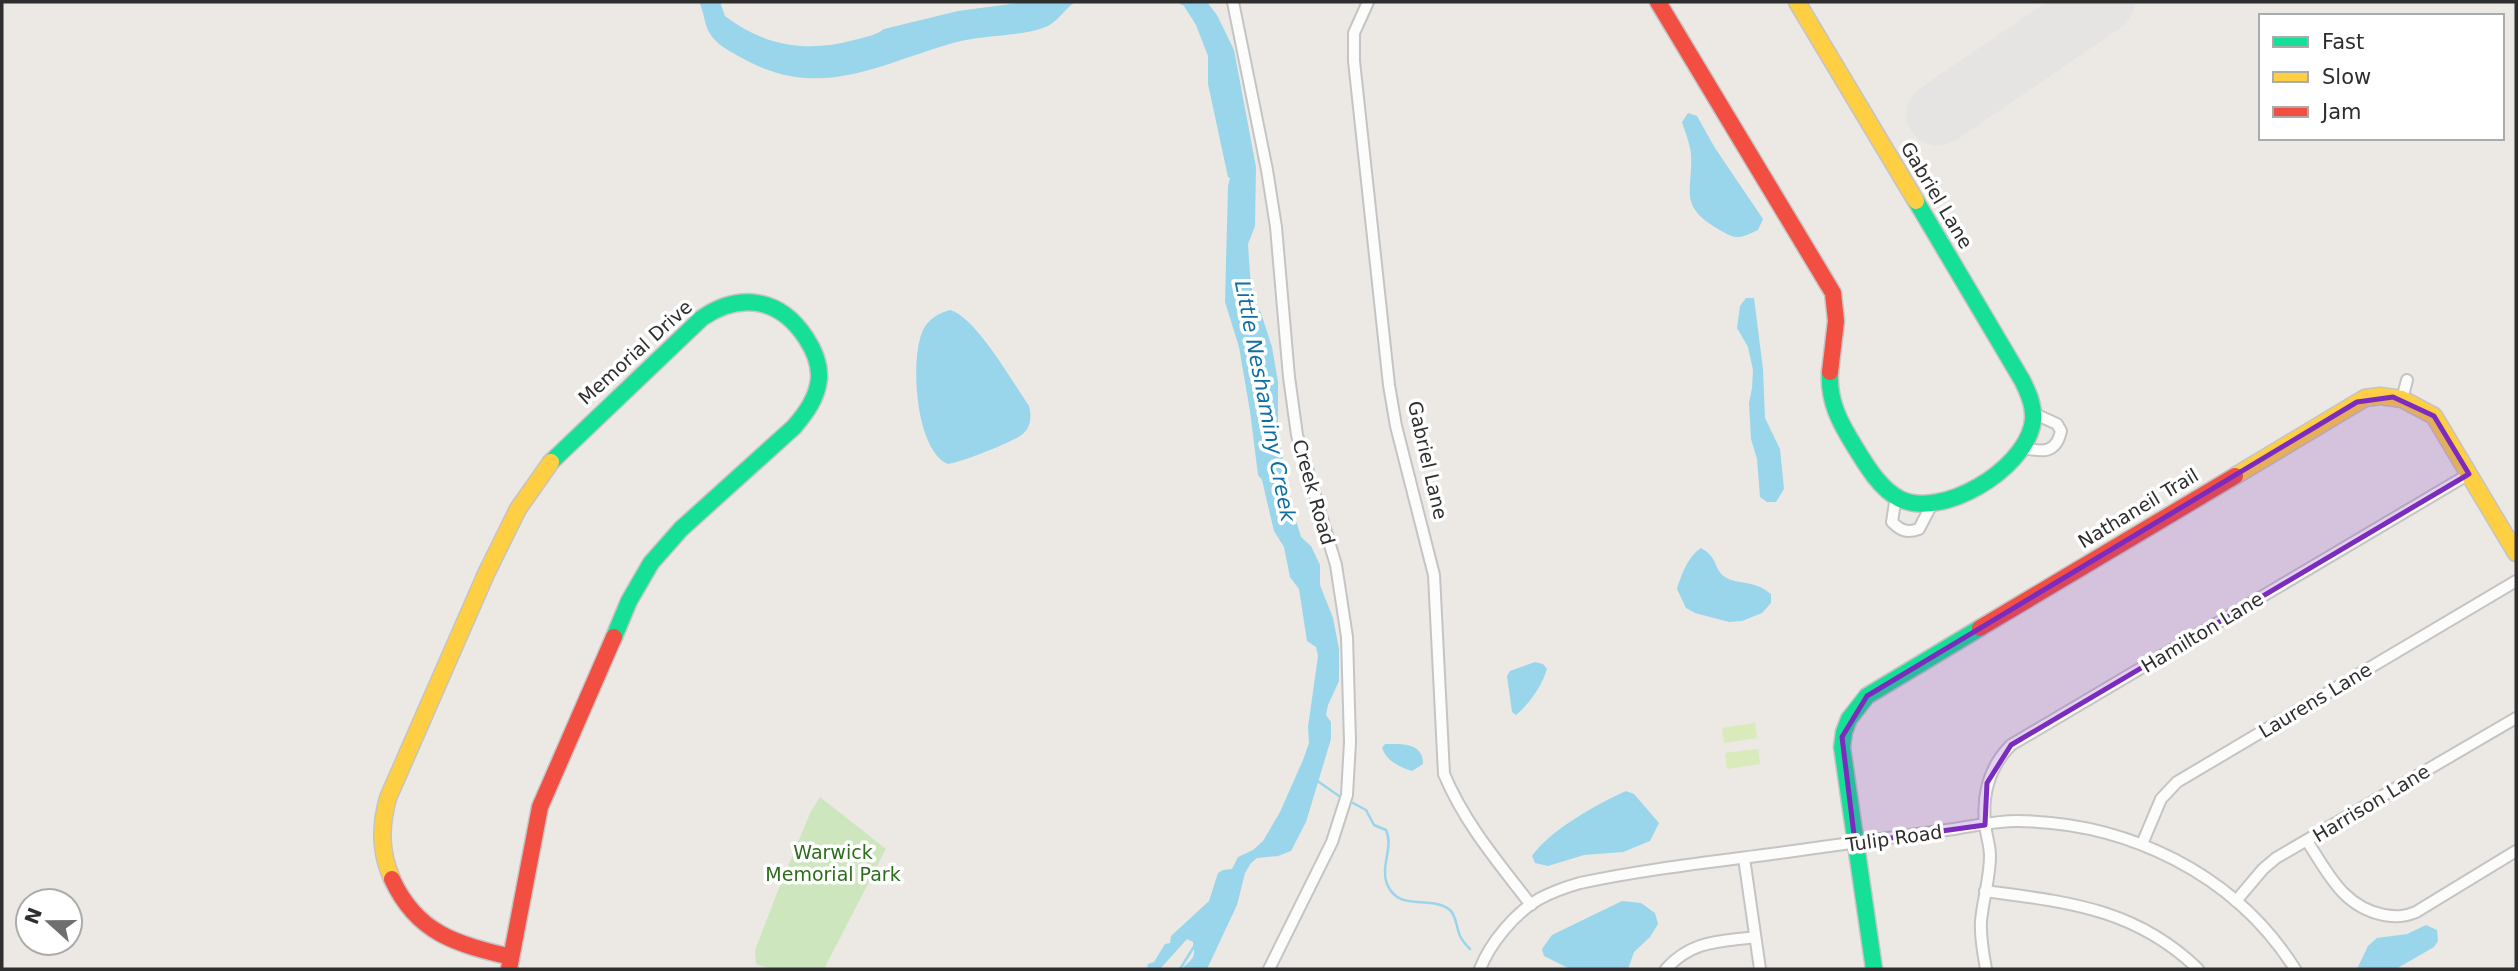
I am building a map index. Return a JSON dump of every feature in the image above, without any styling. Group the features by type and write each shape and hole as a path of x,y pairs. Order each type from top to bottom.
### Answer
{"street":[{"name":"Creek Road","path":"1233,2 1271,193 1297,435 1336,565 1347,637 1350,742 1347,795 1332,842 1269,969"},
{"name":"Gabriel Lane","path":"1368,2 1354,33 1354,61 1389,385 1396,426 1434,575 1444,774 1452,796 1468,822 1531,905"},
{"path":"1658,2 1833,293 1837,314 1829,382 1831,397 1835,411 1871,470 1896,496 1909,502 1932,505 1951,500 2013,462 2024,448 2033,426 2033,413 2057,424 2061,431 2059,440 2052,447 2042,452 2024,448"},
{"name":"Gabriel Lane","path":"1797,2 2019,374 2031,399 2033,413"},
{"name":"Memorial Drive","path":"733,303 771,306 784,314 811,344 819,362 820,378 815,397 805,415 794,427 681,528 651,562 629,601 540,807 510,963 439,934 416,918 396,890 384,861 381,829 388,798 486,573 519,509 556,455 580,429 702,318 733,303"},
{"path":"2402,399 2407,380"},
{"name":"Nathaneil Trail","path":"1874,969 1843,761 1842,737 1854,711 1867,696 2357,402 2380,396 2402,399 2434,416 2516,553"},
{"name":"Hamilton Lane","path":"1986,969 1981,936 1990,858 1985,825 1987,783 1995,763 2011,745 2469,474"},
{"path":"1896,496 1892,522 1899,530 1909,532 1919,529 1932,505"},
{"name":"Laurens Lane","path":"2142,845 2161,799 2177,782 2516,581"},
{"name":"Harrison Lane","path":"2236,901 2269,863 2516,718"},
{"name":"Tulip Road","path":"1480,969 1492,946 1531,905 1547,895 1580,883 2015,821 2073,825 2111,834 2192,868 2236,901 2271,935 2295,969"},
{"path":"2307,841 2336,886 2347,898 2372,912 2397,917 2416,912 2516,852"},
{"path":"1744,858 1760,969"},
{"path":"1986,891 2068,902 2097,909 2147,932 2198,969"},
{"path":"1666,969 1680,955 1698,945 1755,937"}],"highlighted area":[{"path":"2393,397 2434,416 2469,474 2011,745 1987,783 1985,825 1855,843 1842,737 1867,696 2357,402"}],"green space":[{"path":"1755,723 1757,738 1724,743 1722,728"},
{"path":"1758,749 1760,764 1727,769 1725,753"},
{"name":"Warwick Memorial Park","path":"820,797 886,849 824,969 771,969 756,964 755,950 811,811"}],"water":[{"path":"699,2 720,2 725,16 771,40 786,44 820,46 854,40 884,29 958,11 1026,2 1075,2 1053,23 1043,28 964,40 874,69 823,78 797,77 770,71 728,50 709,32"},
{"path":"1177,2 1207,2 1217,15 1234,50 1256,167 1255,226 1248,244 1253,297 1272,347 1278,382 1278,421 1282,455 1292,507 1301,537 1311,546 1320,565 1320,585 1333,618 1339,649 1339,681 1326,715 1331,722 1331,739 1306,822 1291,851 1278,856 1257,858 1251,863 1245,873 1237,905 1207,969 1182,969 1194,955 1193,942 1187,939 1160,969 1147,969 1148,964 1154,962 1165,944 1170,943 1171,936 1209,901 1218,873 1232,869 1238,857 1253,850 1263,841 1280,812 1309,743 1308,727 1318,656 1316,647 1307,641 1299,589 1290,577 1284,547 1274,531 1262,480 1258,475 1239,347 1225,302 1230,178 1208,84 1208,56 1196,25 1184,6"},
{"path":"1688,113 1697,116 1715,148 1763,219 1758,230 1742,237 1734,237 1705,220 1692,205 1691,154 1682,122"},
{"path":"1746,298 1754,298 1763,369 1765,418 1780,449 1784,489 1776,502 1767,502 1760,497 1757,459 1751,439 1749,403 1753,370 1748,347 1737,328 1740,306"},
{"path":"950,310 960,315 982,337 1029,406 1030,418 1026,430 1020,436 973,457 948,464 937,456 928,441 922,423 916,380 919,341 924,328 935,316"},
{"path":"1701,548 1711,556 1725,577 1758,586 1771,594 1771,603 1762,613 1742,621 1729,622 1686,608 1677,589 1689,561"},
{"path":"1535,662 1543,664 1547,669 1545,675 1526,706 1516,715 1512,712 1507,676 1510,671"},
{"path":"1385,744 1415,748 1422,757 1423,764 1412,771 1398,765 1384,753 1382,748"},
{"path":"1626,791 1634,794 1659,823 1650,841 1623,852 1584,855 1548,866 1535,863 1532,856 1562,827"},
{"path":"1622,901 1641,903 1655,913 1658,924 1650,937 1634,952 1628,969 1570,969 1544,956 1542,949 1552,935"},
{"path":"2426,925 2437,930 2438,941 2434,947 2396,969 2357,969 2368,946 2377,938 2407,934"}],"waterway":[{"path":"1316,780 1339,796"},
{"path":"1353,803 1366,810 1374,825 1386,830 1389,843 1385,877 1392,893 1407,901 1433,903 1450,910 1460,936 1470,949"},
{"name":"Little Neshaminy Creek","path":"1180,969 1195,945"}],"runway":[{"path":"1938,114 2103,2"}],"traffic: fast":[{"path":"1830,372 1833,402 1844,429 1874,476 1900,499 1918,503 1937,502 1958,496 1997,474 2025,443 2032,426 2033,414 2025,385 1916,201"},
{"path":"551,462 702,318 716,310 745,302 772,307 796,325 814,352 819,379 816,393 807,411 794,427 681,529 651,563 629,601 614,637"},
{"path":"1874,969 1842,747 1844,732 1849,719 1867,696 1980,628"}],"traffic: slow":[{"path":"1797,2 1916,201"},
{"path":"2235,476 2365,398 2380,396 2402,399 2434,416 2516,553"},
{"path":"392,879 382,839 388,798 486,574 518,509 551,462"}],"traffic: jam":[{"path":"1658,2 1833,293 1836,321 1830,372"},
{"path":"1980,628 2235,476"},
{"path":"509,969 540,807 614,637"},
{"path":"392,879 414,913 441,934 473,947 511,957"}]}
